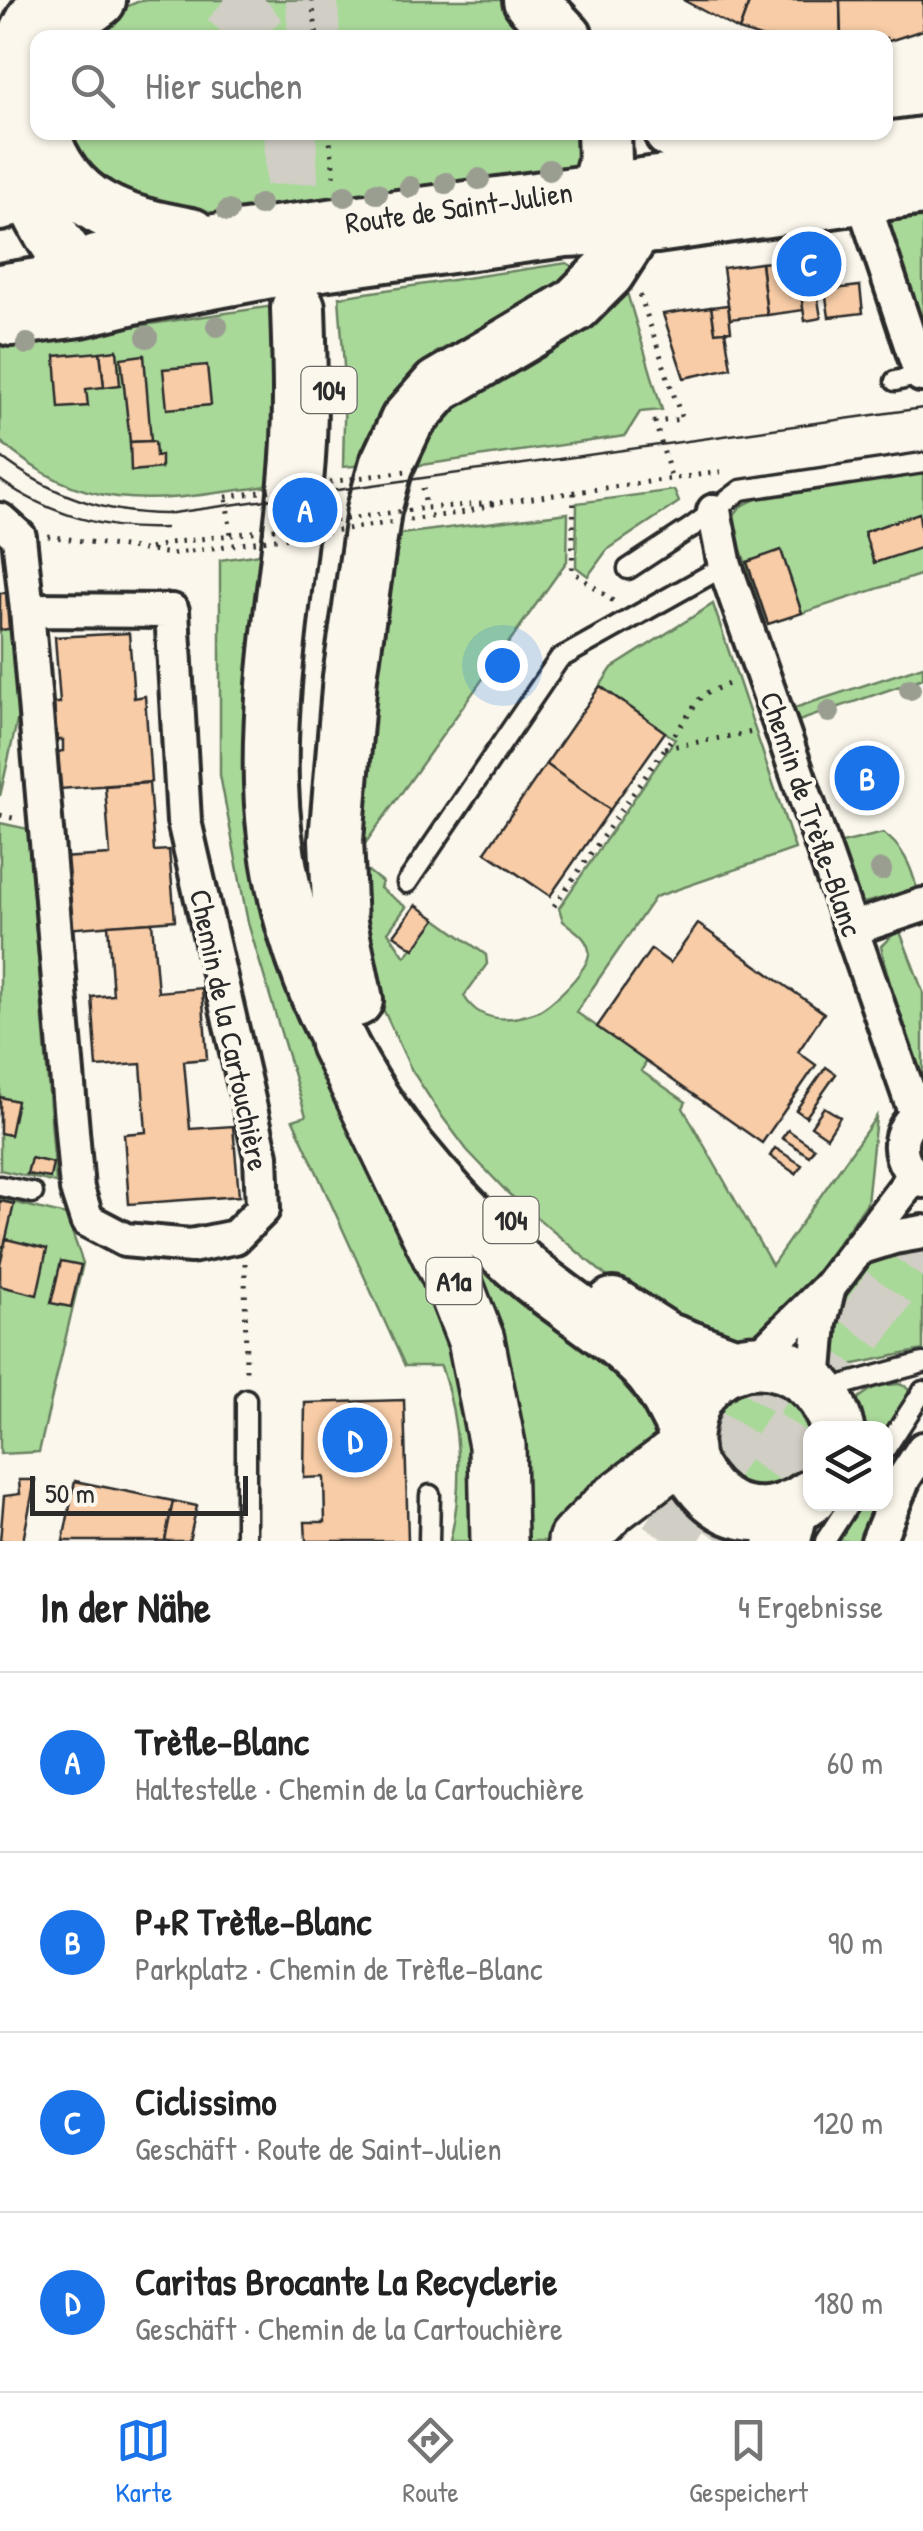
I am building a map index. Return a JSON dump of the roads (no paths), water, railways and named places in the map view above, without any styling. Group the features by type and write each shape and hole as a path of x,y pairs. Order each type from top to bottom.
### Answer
{"highway":[{"name":"A1a","path":"347,1021 476,1340 498,1445 498,1541"},
{"path":"576,1541 685,1440"}],"main road":[{"path":"47,0 25,31 7,88 25,138 41,218 80,270 111,291 136,296"},
{"path":"67,30 98,0"},
{"path":"530,0 558,30"},
{"path":"0,204 25,138"},
{"path":"25,138 81,194 104,210 138,225 222,240"},
{"path":"347,1021 336,840 350,677 374,510 386,466 407,422 438,386 576,305 608,272 604,140"},
{"path":"688,140 738,153 811,158"},
{"name":"Route de Saint-Julien","path":"0,320 80,310 136,296 607,215 719,175 923,144"},
{"name":"Route de Saint-Julien","path":"0,291 45,284 97,261 222,240 862,198 923,188"},
{"name":"104","path":"312,306 301,385 297,478 272,703 271,789 279,856 294,924 316,992 347,1021 369,1030 410,1102 444,1150 498,1208 598,1294 642,1325 666,1339 745,1364"},
{"name":"104","path":"347,1021 404,1142 447,1194 500,1248 640,1361 660,1384 685,1440"},
{"path":"802,1522 737,1511 724,1505 696,1478 685,1440 688,1414 700,1392 719,1374 745,1364 779,1364 802,1374 826,1403"}],"street":[{"path":"862,198 908,378"},
{"name":"Chemin de Trèfle-Blanc","path":"714,511 725,566 851,930 920,1114"},
{"path":"10,529 27,610"},
{"name":"Chemin de la Cartouchière","path":"27,610 172,611 184,821 261,1156 263,1209 235,1237 190,1246 125,1240 87,1220 77,1189 27,610"},
{"path":"851,930 923,905"},
{"path":"745,1364 829,1287 919,1179 905,1166 900,1152 906,1126 920,1114"},
{"path":"859,1248 894,1236 923,1232"},
{"path":"826,1403 820,1324 829,1287"},
{"path":"878,1541 904,1478 923,1449"}],"lane":[{"path":"628,569 741,490 923,463"},
{"path":"407,883 559,660 725,566"},
{"path":"0,1186 33,1193"},
{"path":"826,1403 846,1384 923,1363"},
{"path":"893,1437 923,1391"},
{"path":"246,1399 246,1541"},
{"path":"429,1541 430,1495"},
{"path":"802,1522 831,1511"}],"tunnel":[{"path":"224,0 257,30"},
{"path":"312,0 314,30"},
{"path":"290,140 296,276"},
{"path":"721,1541 828,1373 923,1241"},
{"path":"667,1541 804,1325"}],"tram line":[{"path":"0,456 38,481 78,499 121,510 166,514 923,408"},
{"path":"0,480 38,502 78,518 121,527 165,528"}],"place":[{"name":"Ciclissimo","path":"809,264"},
{"name":"Trèfle-Blanc","path":"305,510"},
{"name":"P+R Trèfle-Blanc","path":"867,778"},
{"name":"Caritas Brocante La Recyclerie","path":"355,1440"}]}
